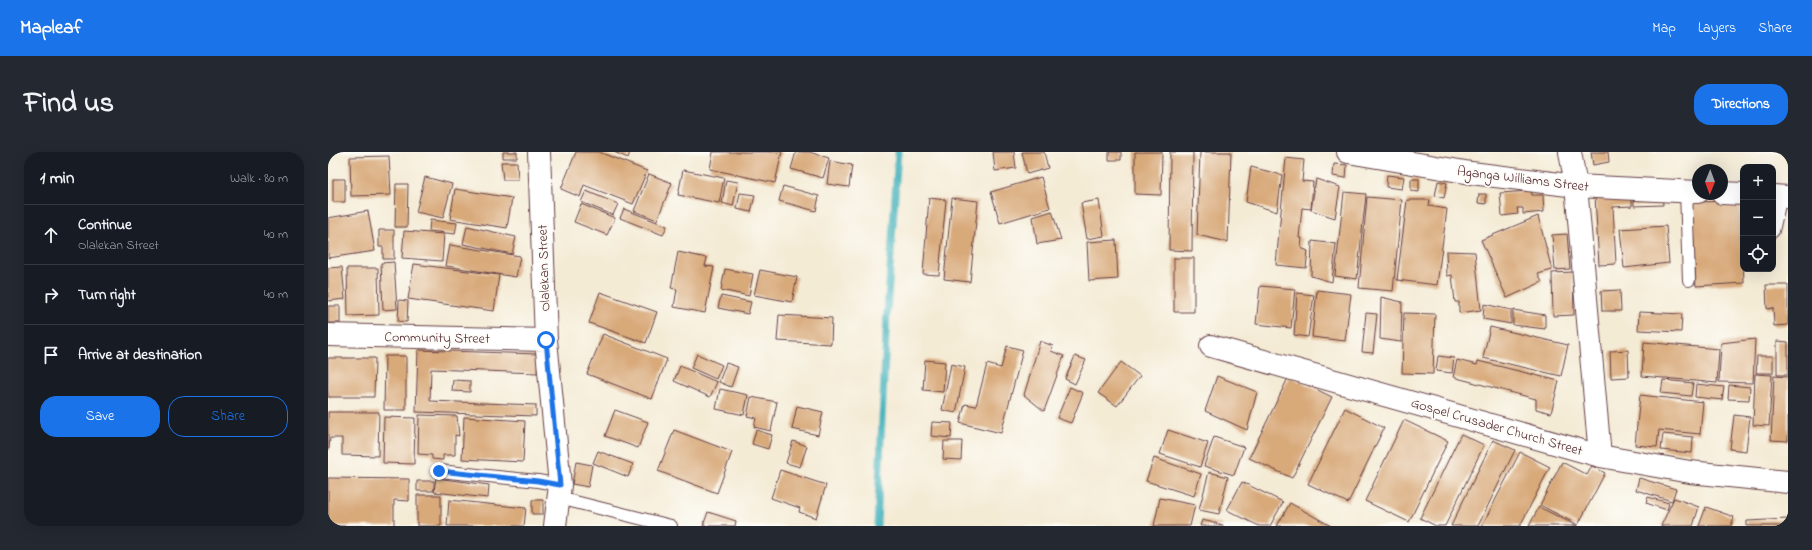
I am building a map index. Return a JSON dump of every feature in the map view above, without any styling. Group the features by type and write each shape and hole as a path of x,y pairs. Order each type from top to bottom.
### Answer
{"street":[{"name":"Olalekan Street","path":"539,152 546,340 559,492 555,526"},
{"name":"Aganga Williams Street","path":"1348,152 1471,173 1576,186 1692,192"},
{"path":"1570,152 1576,186 1600,456"},
{"path":"1728,193 1740,194"},
{"name":"Community Street","path":"328,335 546,340"},
{"name":"Gospel Crusader Church Street","path":"1211,346 1600,456 1690,472 1788,482"}],"lane":[{"path":"1689,280 1692,192"},
{"path":"1776,218 1781,196"},
{"path":"439,471 538,481 559,492 671,526"}],"building":[{"path":"503,152 517,152 517,158 503,158"},
{"path":"576,152 599,152 647,171 633,204 584,185 580,197 561,189"},
{"path":"614,152 630,152 628,158"},
{"path":"713,152 782,152 775,183 710,169"},
{"path":"796,152 809,152 829,158 823,178 791,169"},
{"path":"993,152 1014,152 1016,168 995,171"},
{"path":"1022,152 1044,152 1048,168 1027,174"},
{"path":"1109,152 1121,152 1121,160 1109,160"},
{"path":"1135,152 1162,152 1161,195 1135,194"},
{"path":"1170,152 1193,152 1192,251 1169,250"},
{"path":"1200,152 1231,152 1228,242 1197,235"},
{"path":"1591,152 1608,152 1609,162 1593,165"},
{"path":"389,156 391,195 351,196 350,157"},
{"path":"1286,158 1304,160 1302,181 1313,182 1311,209 1302,208 1299,238 1302,238 1301,248 1308,251 1306,268 1276,265"},
{"path":"830,161 852,165 849,187 827,184"},
{"path":"501,162 517,162 518,180 503,180"},
{"path":"1334,164 1347,165 1346,178 1333,176"},
{"path":"1251,167 1282,175 1277,212 1246,202"},
{"path":"683,170 724,178 719,203 678,195"},
{"path":"649,174 672,183 657,220 634,211"},
{"path":"1387,175 1404,177 1402,189 1386,187"},
{"path":"425,177 452,184 443,218 416,212"},
{"path":"1041,177 1050,208 1000,223 991,192"},
{"path":"333,179 345,179 345,202 333,202"},
{"path":"1316,179 1340,187 1335,218 1311,210"},
{"path":"1411,179 1419,179 1419,192 1411,191"},
{"path":"726,180 738,182 733,206 722,203"},
{"path":"1438,181 1447,183 1444,198 1435,196"},
{"path":"396,184 408,184 407,227 395,227"},
{"path":"783,186 819,196 816,211 779,201"},
{"path":"455,189 512,198 507,228 450,219"},
{"path":"586,191 618,204 613,215 581,202"},
{"path":"1531,191 1532,195 1543,195 1544,212 1523,214 1523,208 1517,208 1518,214 1502,216 1500,193"},
{"path":"1344,192 1366,194 1357,279 1335,276"},
{"path":"740,193 755,195 751,212 737,209"},
{"path":"1479,194 1486,194 1486,204 1478,203"},
{"path":"1632,194 1632,206 1613,207 1616,264 1599,265 1595,196"},
{"path":"1662,194 1663,205 1634,206 1634,195"},
{"path":"1367,197 1402,200 1393,291 1359,288"},
{"path":"929,198 946,200 939,275 923,274"},
{"path":"952,198 978,201 970,282 944,279"},
{"path":"1099,200 1104,236 1087,239 1081,203"},
{"path":"1407,200 1430,200 1429,206 1447,209 1437,285 1397,280"},
{"path":"1740,201 1740,272 1744,272 1744,283 1696,286 1692,202"},
{"path":"581,204 615,218 607,235 574,222"},
{"path":"624,209 667,226 663,235 620,218"},
{"path":"368,211 375,251 328,258 328,218"},
{"path":"1052,211 1061,240 1037,244 1033,217"},
{"path":"1538,216 1552,270 1538,274 1542,282 1507,298 1481,240"},
{"path":"430,220 457,223 455,234 429,231"},
{"path":"467,226 516,237 512,254 463,244"},
{"path":"1666,226 1669,263 1624,268 1620,229"},
{"path":"379,230 394,230 394,259 383,259 383,247 379,247"},
{"path":"404,231 444,234 442,261 402,258"},
{"path":"1567,234 1570,269 1555,270 1552,235"},
{"path":"1116,240 1118,279 1089,281 1087,242"},
{"path":"1312,241 1336,244 1332,282 1311,276"},
{"path":"450,245 520,256 516,277 446,266"},
{"path":"1446,251 1475,252 1481,310 1459,313 1459,302 1455,302 1452,275 1447,276"},
{"path":"678,252 707,258 705,266 714,267 705,313 674,307 677,289 671,288"},
{"path":"1174,258 1194,258 1194,312 1174,312"},
{"path":"394,262 397,309 383,310 381,263"},
{"path":"414,264 499,275 494,311 408,299"},
{"path":"342,267 345,299 328,301 328,268"},
{"path":"347,268 378,268 379,315 348,316"},
{"path":"725,269 753,274 749,296 721,290"},
{"path":"760,270 797,277 792,302 754,295"},
{"path":"1573,272 1574,315 1553,316 1552,273"},
{"path":"1766,285 1788,285 1788,325 1774,326 1773,308 1767,309"},
{"path":"1260,286 1295,289 1291,328 1256,324"},
{"path":"1317,290 1351,294 1345,341 1312,337"},
{"path":"1620,290 1621,311 1602,311 1601,291"},
{"path":"600,292 657,312 646,343 589,323"},
{"path":"1297,293 1314,295 1308,337 1294,335"},
{"path":"721,296 751,302 748,314 718,308"},
{"path":"1381,297 1402,302 1401,342 1380,339"},
{"path":"399,300 408,301 407,322 398,321"},
{"path":"1484,304 1511,310 1511,324 1483,319"},
{"path":"328,306 340,306 340,323 328,323"},
{"path":"1513,310 1545,315 1545,329 1513,325"},
{"path":"1639,312 1682,314 1681,332 1638,330"},
{"path":"1366,313 1377,314 1373,353 1362,352"},
{"path":"1404,313 1435,314 1433,374 1402,373"},
{"path":"779,315 832,318 831,344 777,341"},
{"path":"1490,327 1568,345 1561,376 1483,358"},
{"path":"603,334 667,359 652,399 587,374"},
{"path":"1755,339 1753,383 1719,382 1721,343"},
{"path":"1040,341 1053,346 1051,351 1064,356 1044,411 1024,395"},
{"path":"1777,341 1788,342 1788,375 1777,375"},
{"path":"1644,342 1719,349 1717,383 1642,376"},
{"path":"1007,346 1023,350 1001,433 960,423 965,404 976,406 987,364 1001,368"},
{"path":"418,350 538,354 537,373 431,369 430,401 536,405 536,416 416,412"},
{"path":"1628,350 1629,377 1611,378 1610,351"},
{"path":"697,354 722,365 716,379 691,368"},
{"path":"385,356 406,356 406,410 384,410"},
{"path":"1075,356 1086,360 1075,384 1065,379"},
{"path":"1438,356 1454,358 1452,373 1436,371"},
{"path":"1757,356 1773,356 1773,373 1756,373"},
{"path":"328,358 375,358 374,397 328,397"},
{"path":"925,360 945,362 943,392 923,390"},
{"path":"1457,360 1477,365 1478,361 1559,381 1551,413 1536,409 1536,399 1453,377"},
{"path":"1121,362 1140,376 1117,406 1098,393"},
{"path":"726,363 738,367 731,387 719,382"},
{"path":"951,364 965,367 956,413 942,410"},
{"path":"680,366 717,382 710,397 674,381"},
{"path":"1755,374 1772,375 1769,426 1753,425"},
{"path":"1217,376 1257,392 1247,430 1205,411"},
{"path":"1289,376 1332,397 1292,478 1249,458"},
{"path":"1774,376 1788,377 1788,441 1771,440"},
{"path":"453,380 470,381 470,392 452,391"},
{"path":"1663,380 1693,383 1691,396 1661,393"},
{"path":"1696,384 1724,387 1722,400 1695,397"},
{"path":"1729,385 1750,387 1749,400 1728,399"},
{"path":"1070,387 1083,393 1071,423 1057,418"},
{"path":"720,389 748,395 744,415 716,409"},
{"path":"1640,395 1703,402 1700,434 1659,430 1657,447 1635,445"},
{"path":"751,397 777,402 771,431 754,427 756,418 747,416"},
{"path":"797,406 823,412 818,435 792,429"},
{"path":"1345,408 1384,428 1348,503 1308,484"},
{"path":"615,410 648,422 638,448 605,436"},
{"path":"328,412 379,412 378,456 342,455 342,438 330,438 328,449"},
{"path":"419,415 457,416 459,436 455,435 455,455 443,455 443,460 432,459 432,455 418,454"},
{"path":"1734,415 1750,417 1746,451 1730,449"},
{"path":"384,417 415,418 414,464 383,463"},
{"path":"464,417 525,421 523,462 462,459"},
{"path":"1404,420 1448,441 1409,522 1365,501"},
{"path":"932,422 952,423 951,438 931,436"},
{"path":"674,430 732,452 717,493 658,471"},
{"path":"756,430 772,435 768,449 752,444"},
{"path":"1168,430 1208,443 1200,467 1160,454"},
{"path":"1461,434 1484,445 1445,526 1436,526 1420,518"},
{"path":"1663,434 1693,437 1692,453 1661,450"},
{"path":"1214,437 1244,447 1234,475 1204,466"},
{"path":"1493,440 1515,450 1478,526 1451,526"},
{"path":"793,441 807,446 800,467 786,463"},
{"path":"944,441 962,441 961,460 943,459"},
{"path":"598,451 633,464 628,477 593,463"},
{"path":"1520,452 1550,467 1520,526 1482,526"},
{"path":"1154,458 1201,474 1194,496 1146,481"},
{"path":"576,462 592,465 588,487 572,484"},
{"path":"1562,462 1587,475 1592,466 1605,473 1578,525 1540,505"},
{"path":"780,470 826,485 816,518 799,512 800,508 771,498"},
{"path":"1209,472 1228,477 1219,514 1199,510"},
{"path":"328,478 409,479 409,501 394,500 394,526 328,526"},
{"path":"436,478 489,485 488,498 434,492"},
{"path":"1639,478 1676,489 1672,501 1636,490"},
{"path":"417,481 434,481 434,491 417,491"},
{"path":"1242,482 1283,502 1270,526 1259,526 1227,510"},
{"path":"417,495 441,495 441,526 417,526"},
{"path":"1648,497 1669,503 1667,510 1646,503"},
{"path":"1160,498 1195,505 1190,526 1154,526"},
{"path":"1674,498 1699,507 1693,526 1661,526"},
{"path":"449,500 526,508 524,526 447,526"},
{"path":"532,500 543,500 543,514 532,514"},
{"path":"1290,503 1331,526 1277,526"},
{"path":"1539,507 1577,526 1529,526"},
{"path":"1706,507 1734,517 1731,526 1699,526"},
{"path":"708,512 736,521 735,526 703,526"},
{"path":"1788,519 1788,526 1747,526 1747,521"},
{"path":"1202,520 1223,525 1223,526 1200,526"}],"waterway":[{"path":"877,526 887,313 898,152"}],"route":[{"path":"439,471 538,481 560,485 546,340"}]}
